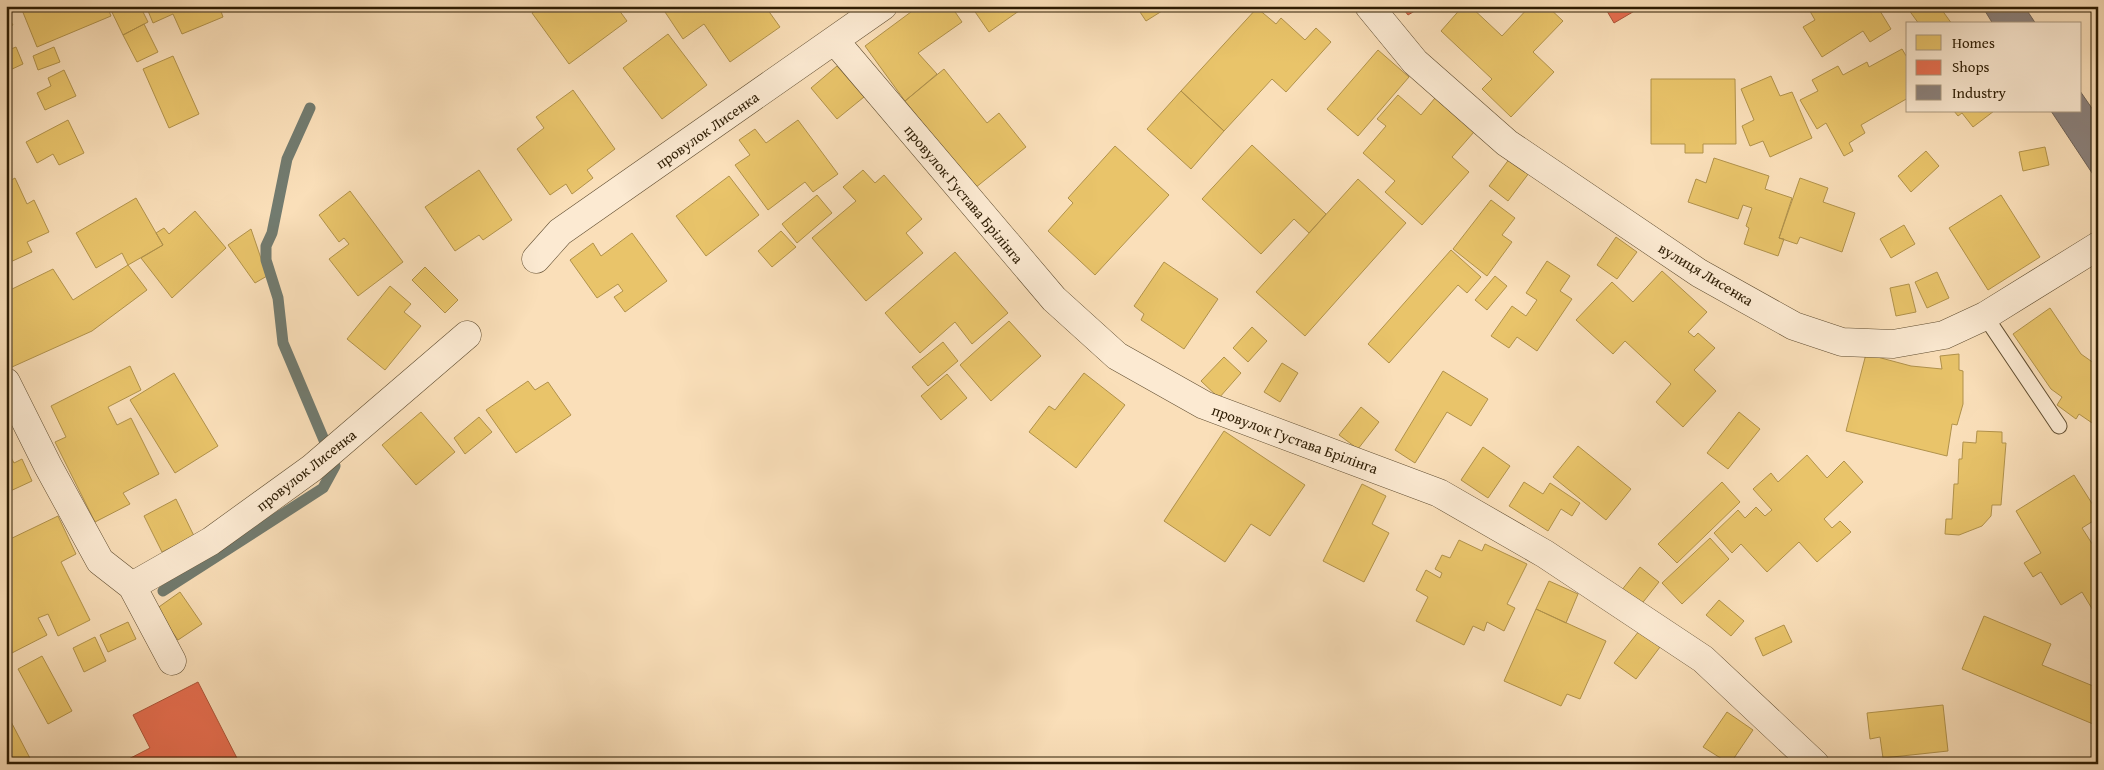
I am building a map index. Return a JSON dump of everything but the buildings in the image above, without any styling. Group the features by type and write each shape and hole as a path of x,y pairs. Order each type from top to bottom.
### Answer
{"street":[{"name":"провулок Лисенка","path":"536,259 560,232 884,6"},
{"name":"вулиця Лисенка","path":"1369,6 1414,62 1507,143 1699,273 1794,326 1842,342 1893,344 1944,335 1985,316 2098,246"},
{"name":"провулок Густава Брілінга","path":"835,41 1054,300 1117,356 1204,405 1439,492 1546,554 1703,659 1815,764"},
{"name":"провулок Лисенка","path":"132,586 211,541 312,468 467,335"},
{"path":"6,382 48,466 100,561 132,586 172,661"}],"lane":[{"path":"1985,316 2059,426"}],"waterway":[{"path":"163,591 323,488 335,466 283,343 278,298 266,260 266,246 272,233 287,159 310,108"}]}
